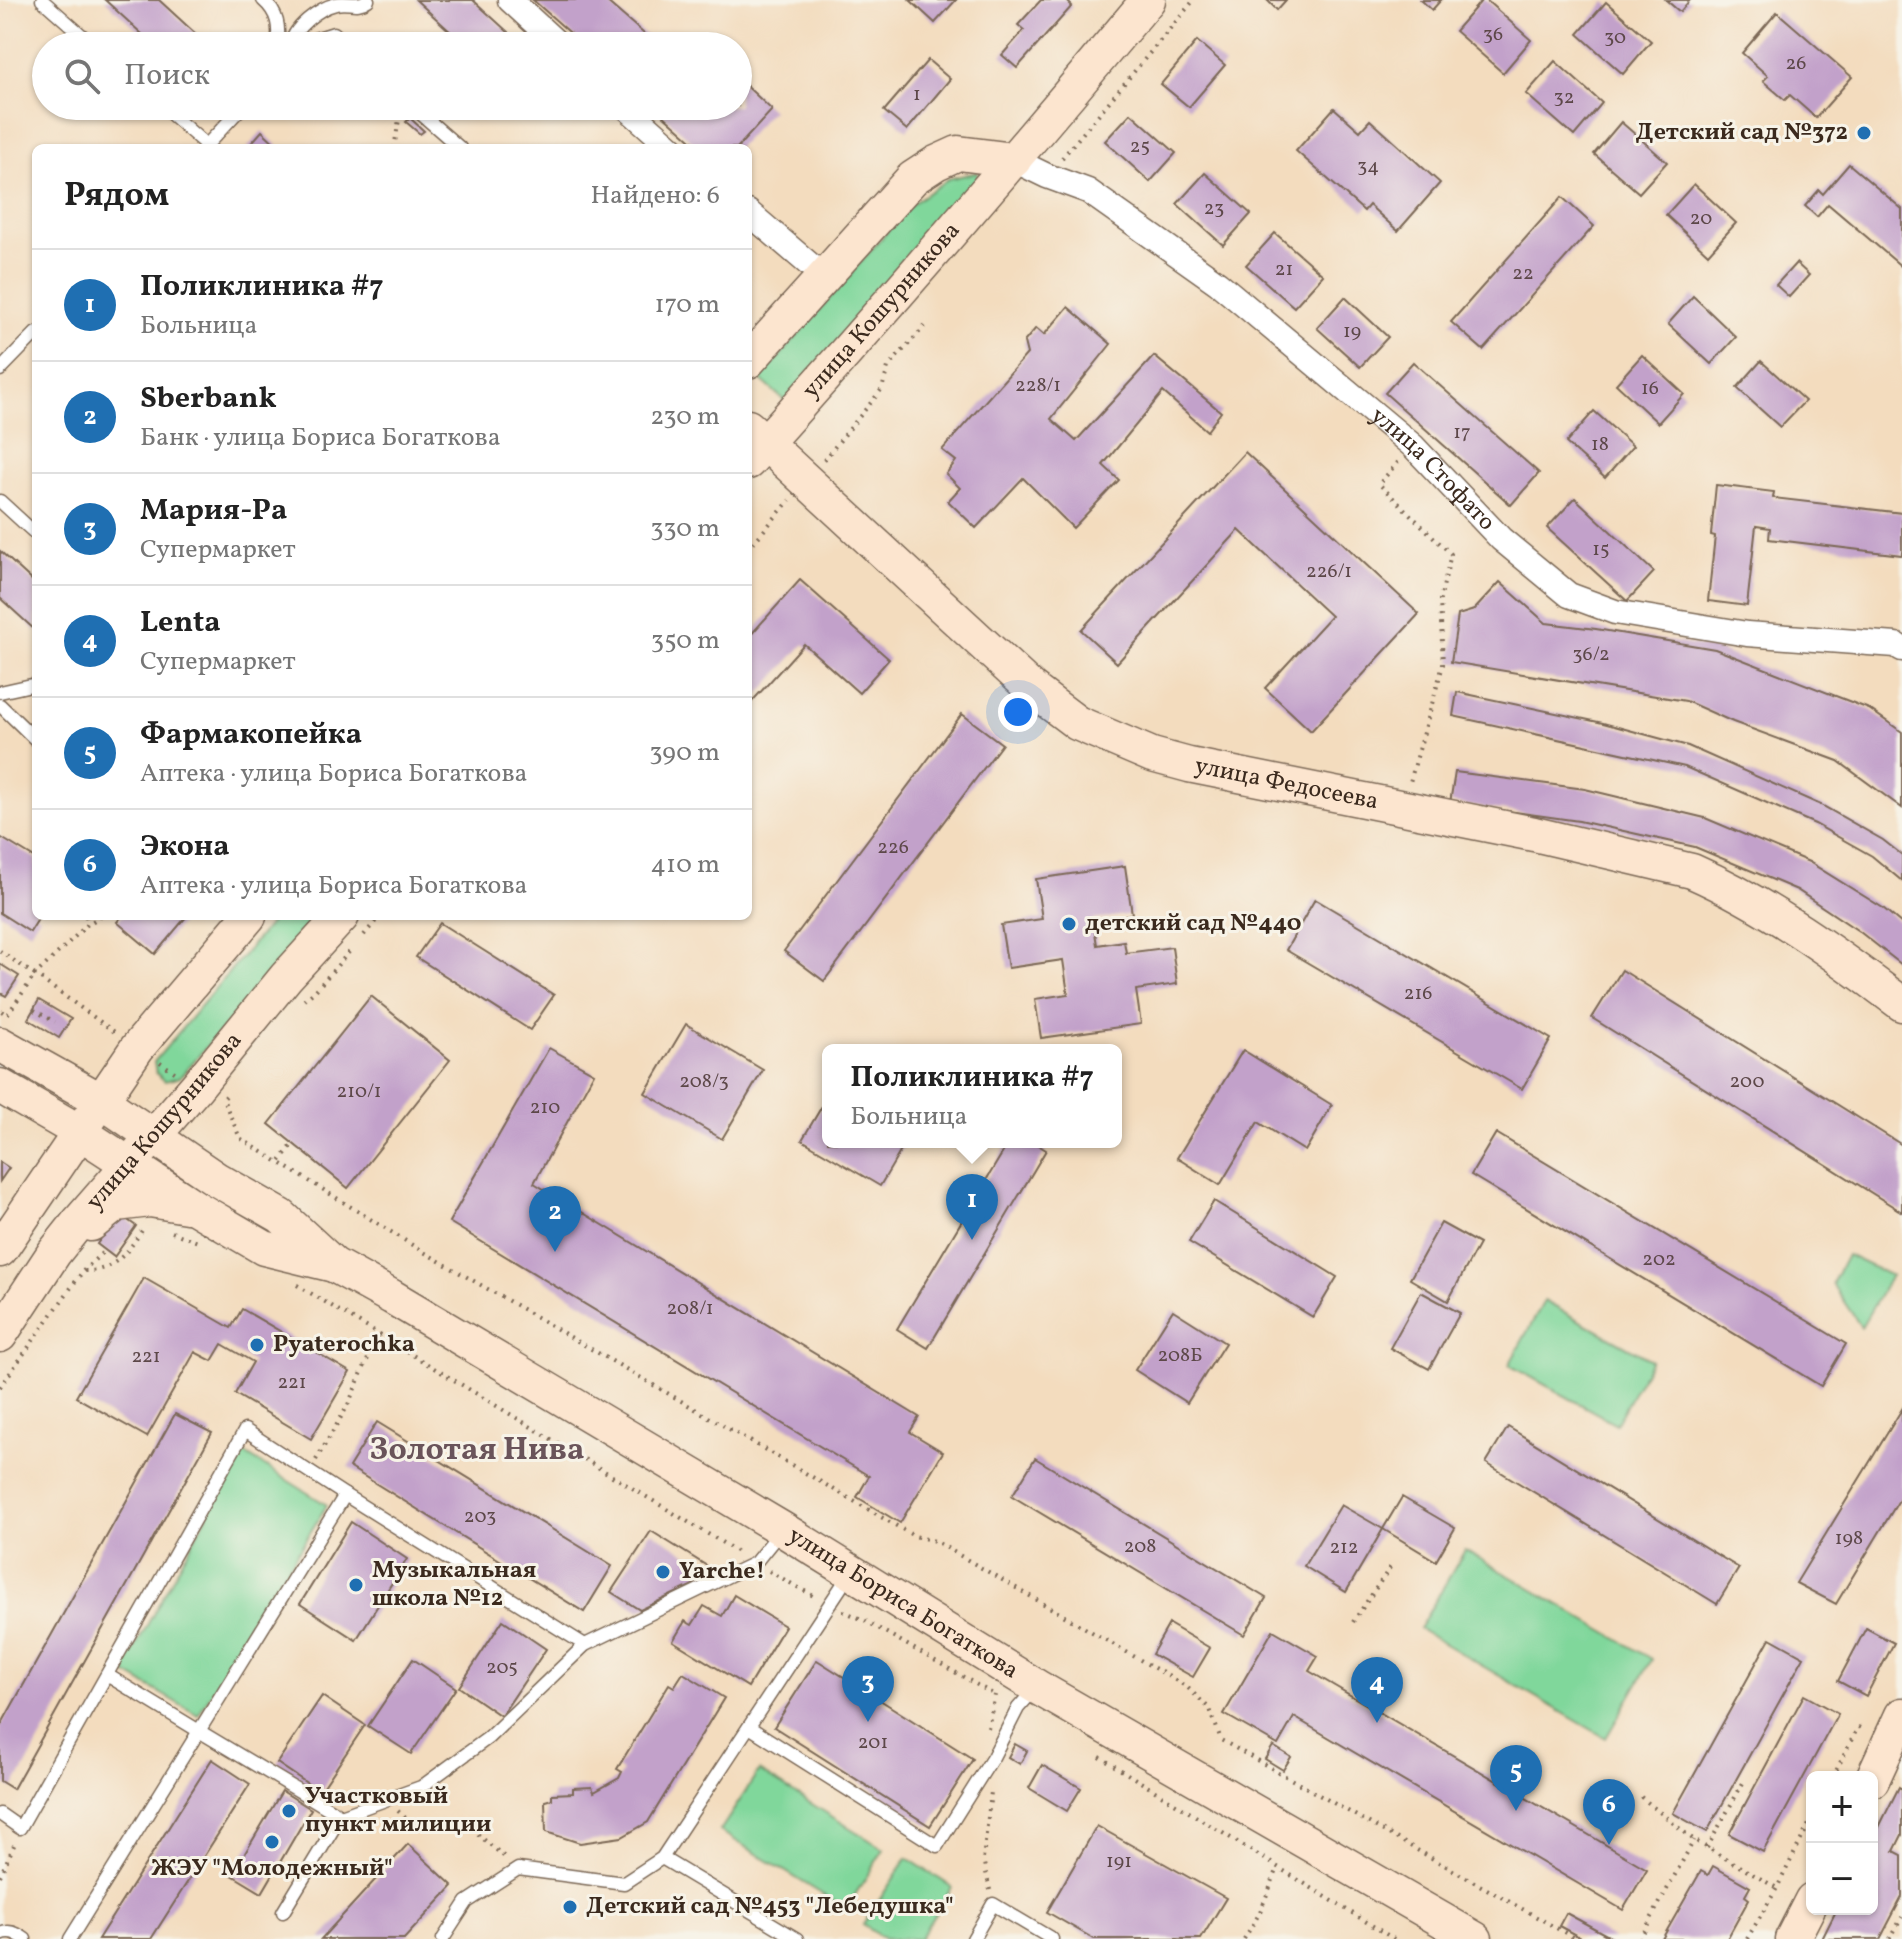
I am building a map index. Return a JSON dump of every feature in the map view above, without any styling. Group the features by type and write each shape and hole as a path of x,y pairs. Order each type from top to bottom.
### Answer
{"main road":[{"name":"улица Кошурникова","path":"754,444 842,360 1148,0"},
{"path":"752,356 913,178 958,153 1014,160"},
{"name":"улица Федосеева","path":"754,444 807,481 1022,681 1077,723 1152,755 1189,765 1534,834 1692,871 1774,916 1902,1004"},
{"path":"0,1250 137,1048 246,920"},
{"name":"улица Кошурникова","path":"0,1335 58,1266 77,1224 155,1136 286,977 352,927"},
{"name":"улица Бориса Богаткова","path":"0,1044 100,1100 216,1179 281,1216 334,1265 782,1529 1037,1687 1475,1939"},
{"name":"улица Бориса Богаткова","path":"0,1086 78,1131 264,1248 334,1265"},
{"path":"58,1266 90,1224 116,1204 150,1200 196,1208"},
{"path":"1876,1771 1902,1715"},
{"path":"1792,1939 1806,1912"}],"street":[{"path":"510,0 545,32"},
{"path":"641,120 668,144"},
{"name":"улица Стофато","path":"1014,160 1088,191 1218,283 1413,446 1501,539 1569,595 1615,612 1747,634 1896,645 1902,649"},
{"path":"752,215 823,276"}],"lane":[{"path":"42,0 78,32"},
{"path":"263,0 274,9 278,32"},
{"path":"295,32 301,23 335,4 361,5 368,0"},
{"path":"177,120 202,144"},
{"path":"208,144 230,120"},
{"path":"428,120 455,144"},
{"path":"0,370 32,337"},
{"path":"0,501 32,530"},
{"path":"0,692 32,685"},
{"path":"0,705 32,736"},
{"path":"0,1814 20,1828 245,1430 585,1645"},
{"path":"70,1939 345,1495"},
{"path":"283,1912 341,1816 421,1787 488,1738 585,1645 755,1563 782,1529"},
{"path":"443,1939 467,1902 518,1869 624,1883 662,1858 851,1573"},
{"path":"107,1675 341,1816"},
{"path":"749,1727 937,1846 993,1757 1018,1708 1037,1687"},
{"path":"662,1858 797,1939"},
{"path":"973,1939 993,1904 1052,1939"},
{"path":"0,1934 14,1932 25,1939"}],"path":[{"path":"1047,176 1194,0"},
{"path":"394,144 397,120"},
{"path":"752,544 882,389 888,367 925,326"},
{"path":"1413,446 1379,484 1451,554 1440,600 1443,665 1414,768"},
{"path":"87,920 88,924"},
{"path":"0,1010 7,1015 35,975 94,920"},
{"path":"294,1007 314,992 352,949"},
{"path":"0,951 35,975"},
{"path":"34,1010 55,1022"},
{"path":"232,1087 223,1099 240,1138 417,1248 914,1536 935,1541 1187,1687 1210,1709 1221,1740 1576,1939"},
{"path":"279,1162 293,1144"},
{"path":"58,1266 96,1272 111,1267 137,1238"},
{"path":"0,1387 83,1271 105,1250"},
{"path":"322,1450 347,1407 379,1333"},
{"path":"1353,1622 1391,1566"},
{"path":"1836,1771 1858,1727"},
{"path":"1707,1848 1744,1781"},
{"path":"1641,1797 1694,1840 1777,1888"},
{"path":"385,1800 410,1822 466,1824 518,1869"},
{"path":"990,1807 983,1859 993,1904"},
{"path":"1747,1939 1806,1830"},
{"path":"1640,1939 1694,1840"},
{"path":"0,1876 14,1847"},
{"path":"1244,1939 1259,1914 1278,1868"},
{"path":"1890,1939 1902,1917"}],"green space":[{"path":"978,172 978,185 786,402 760,379 910,205 948,179"},
{"path":"273,920 317,920 180,1077 165,1081 156,1073 154,1062"},
{"path":"1847,1255 1891,1276 1861,1327 1832,1284"},
{"path":"1544,1301 1651,1360 1616,1424 1509,1365"},
{"path":"242,1452 327,1505 198,1715 122,1671"},
{"path":"1465,1550 1652,1659 1606,1738 1419,1629"},
{"path":"759,1771 884,1849 846,1909 720,1831"},
{"path":"907,1858 952,1887 919,1939 885,1939 863,1925"}],"building":[{"path":"105,0 159,0 194,32 140,32"},
{"path":"416,0 473,0 508,32 451,32"},
{"path":"533,0 605,0 642,32 569,32"},
{"path":"910,0 956,0 935,23"},
{"path":"1041,0 1066,0 1072,6 1017,68 1002,55 1024,30 1018,25"},
{"path":"1267,0 1286,0 1277,10"},
{"path":"1421,0 1441,0 1432,10"},
{"path":"1482,0 1486,0 1531,40 1503,73 1455,31"},
{"path":"1666,0 1690,0 1680,12"},
{"path":"1606,2 1651,41 1623,74 1578,34"},
{"path":"1777,12 1852,77 1816,118 1790,95 1785,100 1763,81 1768,76 1742,53"},
{"path":"1197,41 1225,65 1189,107 1161,84"},
{"path":"928,60 950,79 907,130 884,111"},
{"path":"1555,61 1602,103 1574,136 1526,94"},
{"path":"752,91 772,110 741,144 696,144 669,120 752,120"},
{"path":"1334,108 1360,131 1370,120 1440,183 1398,231 1369,205 1364,211 1296,151"},
{"path":"1131,113 1176,153 1150,182 1105,141"},
{"path":"412,120 424,131 420,134 406,122"},
{"path":"1621,122 1667,162 1639,193 1594,154"},
{"path":"262,131 276,144 251,144"},
{"name":"Детский сад №372","path":"1849,164 1902,209 1902,267 1828,204 1817,217 1805,206 1819,190 1823,194"},
{"path":"1205,173 1251,214 1223,245 1177,204"},
{"path":"1694,184 1736,223 1708,254 1666,215"},
{"path":"1562,197 1594,226 1483,350 1451,322"},
{"path":"1275,233 1323,275 1294,307 1246,265"},
{"path":"1796,263 1809,275 1789,297 1776,285"},
{"path":"1693,296 1736,337 1711,364 1668,324"},
{"path":"1345,297 1388,337 1360,367 1317,328"},
{"path":"1068,307 1111,344 1051,419 1076,441 1154,356 1221,412 1207,431 1163,392 1103,465 1119,480 1073,528 1023,478 976,528 948,501 960,488 946,474 956,461 942,450 1027,354 1024,342 1036,328 1044,335"},
{"path":"1642,355 1684,394 1658,423 1616,384"},
{"path":"1761,361 1805,401 1780,427 1737,388"},
{"path":"1413,362 1539,473 1511,505 1385,393"},
{"path":"1594,411 1633,446 1605,478 1566,443"},
{"path":"1245,452 1419,614 1311,731 1265,688 1331,616 1239,530 1117,663 1081,630"},
{"path":"1716,485 1774,492 1773,498 1902,513 1902,555 1769,539 1770,528 1756,526 1747,606 1708,601 1715,536 1711,535"},
{"path":"1575,498 1654,572 1627,601 1547,528"},
{"path":"0,551 32,580 32,627 0,598"},
{"path":"800,580 889,659 859,693 804,644 752,702 752,634"},
{"path":"1500,582 1546,623 1715,649 1869,709 1902,732 1902,808 1838,761 1686,701 1451,662 1458,615 1474,610"},
{"path":"1457,692 1603,723 1688,746 1823,806 1883,840 1902,855 1902,881 1872,856 1815,824 1685,767 1453,716"},
{"path":"962,714 1002,744 824,981 784,951"},
{"path":"1455,772 1585,789 1705,818 1809,862 1883,908 1902,924 1902,965 1860,932 1797,890 1695,847 1579,821 1450,803"},
{"path":"0,837 32,857 32,920 38,920 30,932 0,913"},
{"path":"1125,866 1132,914 1093,920 1097,945 1124,941 1126,953 1172,947 1177,984 1136,990 1141,1024 1041,1038 1035,999 1068,994 1063,960 1008,968 1001,925 1042,919 1036,879"},
{"path":"1315,899 1551,1039 1522,1089 1286,950"},
{"path":"119,920 184,920 155,954 117,922"},
{"path":"440,923 554,995 530,1030 416,957"},
{"path":"0,964 19,976 6,996 0,993"},
{"path":"1622,970 1902,1145 1902,1212 1592,1018"},
{"path":"371,996 450,1060 348,1188 269,1124"},
{"path":"39,1000 71,1019 59,1038 28,1019"},
{"path":"686,1024 763,1070 722,1139 645,1093"},
{"path":"549,1048 594,1073 534,1183 919,1417 910,1432 943,1452 900,1523 857,1497 869,1476 449,1222"},
{"path":"1243,1050 1332,1105 1305,1151 1258,1122 1220,1185 1177,1158"},
{"path":"822,1106 822,1148 902,1148 880,1186 802,1140"},
{"path":"1496,1133 1846,1344 1821,1386 1471,1175"},
{"path":"1005,1148 1046,1150 928,1348 897,1329"},
{"path":"0,1162 9,1168 0,1181"},
{"path":"1214,1201 1337,1277 1313,1317 1189,1242"},
{"path":"119,1214 136,1226 114,1257 97,1244"},
{"path":"1441,1223 1479,1244 1448,1301 1410,1279"},
{"path":"144,1278 231,1328 242,1309 350,1372 311,1439 235,1394 253,1362 222,1344 212,1361 195,1352 147,1437 76,1397"},
{"path":"1421,1292 1460,1313 1429,1369 1390,1348"},
{"path":"1173,1310 1225,1343 1187,1403 1135,1370"},
{"path":"1902,1409 1902,1495 1836,1604 1796,1583"},
{"path":"175,1414 212,1433 13,1789 0,1781 0,1727"},
{"path":"377,1422 612,1566 584,1612 349,1467"},
{"path":"1508,1427 1739,1568 1717,1604 1486,1463"},
{"path":"1035,1458 1266,1598 1244,1635 1012,1496"},
{"path":"1402,1497 1455,1528 1436,1561 1383,1529"},
{"path":"1341,1505 1383,1529 1346,1592 1304,1566"},
{"name":"Музыкальная школа №12","path":"351,1522 407,1559 356,1640 300,1604"},
{"name":"Yarche!","path":"651,1531 707,1566 693,1585 640,1610 611,1592"},
{"path":"734,1595 785,1626 748,1687 673,1641 685,1621 692,1625 704,1606 722,1616"},
{"path":"503,1620 546,1649 501,1716 459,1687"},
{"path":"1169,1624 1210,1648 1193,1677 1152,1654"},
{"path":"1866,1628 1894,1643 1866,1696 1838,1681"},
{"path":"1273,1630 1318,1656 1309,1671 1647,1869 1623,1910 1294,1717 1278,1745 1224,1714"},
{"path":"1770,1638 1804,1657 1707,1832 1673,1813"},
{"path":"413,1659 456,1688 411,1754 368,1726"},
{"path":"817,1660 973,1759 930,1826 774,1727"},
{"path":"683,1673 724,1698 648,1822 622,1837 580,1843 546,1832 545,1801 552,1799 552,1794 573,1793 573,1788 592,1787 594,1792 619,1778 622,1772 617,1769 669,1684 674,1687"},
{"path":"1804,1695 1838,1714 1763,1852 1729,1834"},
{"path":"322,1696 365,1725 320,1792 277,1763"},
{"path":"1015,1744 1027,1751 1020,1764 1008,1757"},
{"path":"1273,1746 1291,1757 1283,1770 1265,1759"},
{"path":"212,1759 250,1784 151,1939 98,1939"},
{"path":"1042,1765 1081,1788 1067,1811 1029,1788"},
{"path":"1899,1787 1902,1789 1902,1835 1894,1851 1902,1855 1902,1897 1880,1939 1822,1939 1834,1915 1878,1915 1878,1829"},
{"name":"ЖЭУ \"Молодежный\"","path":"282,1791 311,1809 262,1893 232,1875"},
{"path":"1097,1826 1226,1898 1201,1939 1094,1939 1047,1912"},
{"path":"408,1844 453,1886 404,1939 321,1939"},
{"path":"1713,1866 1750,1887 1745,1896 1749,1899 1727,1939 1662,1939 1701,1871 1708,1875"},
{"path":"1566,1913 1614,1939 1583,1939 1559,1926"}],"place":[{"name":"Детский сад №372","path":"1864,133"},
{"name":"детский сад №440","path":"1069,924"},
{"name":"Поликлиника #7","path":"972,1240"},
{"name":"Sberbank","path":"555,1252"},
{"name":"Pyaterochka","path":"257,1345"},
{"name":"Yarche!","path":"663,1572"},
{"name":"Музыкальная школа №12","path":"356,1585"},
{"name":"Мария-Ра","path":"868,1722"},
{"name":"Lenta","path":"1377,1723"},
{"name":"Участковый пункт милиции","path":"289,1811"},
{"name":"Фармакопейка","path":"1516,1811"},
{"name":"ЖЭУ \"Молодежный\"","path":"272,1842"},
{"name":"Экона","path":"1609,1845"},
{"name":"Детский сад №453 \"Лебедушка\"","path":"570,1907"}],"district":[{"name":"Золотая Нива","path":"477,1451"}]}
